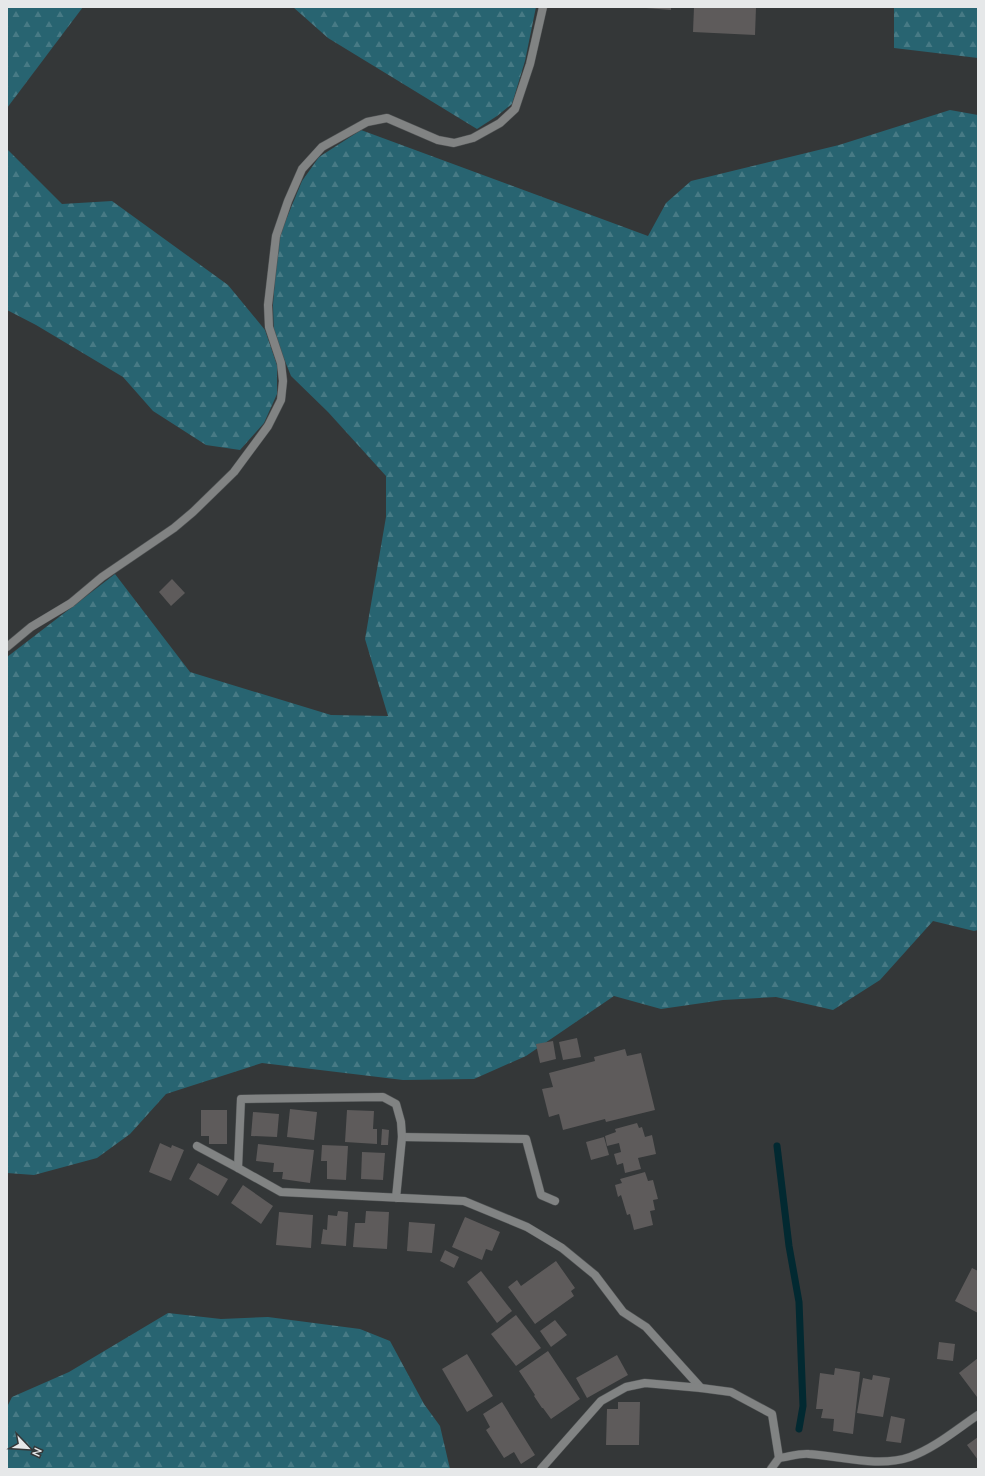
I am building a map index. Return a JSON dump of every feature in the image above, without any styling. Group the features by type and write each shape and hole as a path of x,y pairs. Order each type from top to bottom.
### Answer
{"street":[{"path":"7,647 32,627 71,603 102,577 184,520 234,472 268,426 281,400 283,381 281,363 269,327 268,305 276,236 288,201 302,169 322,147 367,122 387,118 438,140 454,143 473,138 500,123 515,109 530,64 542,7"},
{"path":"238,1168 241,1099 383,1097 396,1104 402,1137 396,1198"},
{"path":"402,1137 526,1139 540,1195 555,1201"},
{"path":"197,1146 281,1192 464,1201 527,1227 562,1248 595,1275 623,1312 646,1327 701,1388"},
{"path":"541,1469 601,1401 626,1387 645,1383 730,1392 772,1414 779,1458 771,1469"},
{"path":"779,1458 808,1454 856,1461 888,1460 909,1457 934,1445 978,1415"}],"green space":[{"path":"7,7 83,7 7,108"},
{"path":"293,7 536,7 525,61 512,104 477,129 328,38"},
{"path":"894,7 978,7 978,58 894,48"},
{"path":"950,110 978,115 978,930 974,931 933,921 880,980 833,1010 776,997 723,1000 661,1009 614,996 526,1056 474,1079 403,1080 262,1063 166,1094 130,1134 97,1158 34,1175 7,1173 7,657 115,574 190,672 331,715 388,716 365,639 386,517 386,476 328,412 291,376 274,334 273,305 278,239 302,181 319,157 361,130 648,236 666,203 691,181 839,145"},
{"path":"7,149 62,204 112,201 228,285 265,330 277,365 277,394 264,423 240,450 206,445 153,411 123,377 36,325 7,310"},
{"path":"168,1313 221,1319 268,1317 360,1329 390,1341 424,1404 440,1426 450,1469 7,1469 7,1407 12,1397 69,1372"}],"building":[{"path":"671,7 671,10 646,8"},
{"path":"694,7 756,7 755,35 693,32"},
{"path":"172,579 185,593 171,606 159,592"},
{"path":"577,1038 581,1057 563,1060 559,1042"},
{"path":"553,1041 556,1059 540,1063 536,1044"},
{"path":"625,1049 627,1056 641,1053 655,1110 606,1122 605,1119 563,1130 559,1114 549,1117 542,1089 553,1087 549,1073 595,1061 594,1057"},
{"path":"290,1109 317,1112 314,1140 287,1137"},
{"path":"201,1110 227,1110 227,1144 209,1144 209,1136 201,1136"},
{"path":"347,1110 374,1111 373,1129 377,1129 377,1144 345,1142"},
{"path":"253,1112 279,1114 277,1137 251,1136"},
{"path":"637,1123 639,1128 642,1127 645,1137 652,1135 656,1154 638,1158 641,1169 625,1173 623,1163 617,1165 614,1154 621,1152 619,1143 607,1146 605,1136 616,1132 615,1129"},
{"path":"382,1129 389,1130 388,1145 381,1145"},
{"path":"604,1137 609,1155 591,1160 586,1142"},
{"path":"160,1143 171,1148 172,1145 184,1150 171,1181 149,1172"},
{"path":"258,1144 314,1150 310,1183 282,1179 283,1172 273,1172 274,1163 256,1161"},
{"path":"322,1145 348,1146 346,1180 327,1179 327,1161 321,1161"},
{"path":"362,1152 385,1153 383,1180 361,1179"},
{"path":"198,1163 228,1179 218,1196 189,1179"},
{"path":"645,1172 648,1181 653,1180 658,1199 653,1200 655,1210 650,1211 653,1225 634,1230 630,1214 627,1215 621,1195 618,1197 615,1185 622,1183 620,1179"},
{"path":"243,1185 273,1206 261,1224 231,1203"},
{"path":"338,1211 348,1212 346,1246 321,1244 323,1229 327,1230 328,1215 337,1216"},
{"path":"366,1211 389,1212 387,1249 353,1247 355,1223 365,1223"},
{"path":"279,1212 313,1215 311,1248 276,1245"},
{"path":"465,1217 500,1232 492,1251 486,1249 482,1260 452,1247"},
{"path":"409,1222 435,1224 432,1253 407,1251"},
{"path":"445,1250 459,1257 454,1268 440,1261"},
{"path":"556,1261 575,1288 571,1291 574,1296 535,1324 508,1287 517,1280 521,1286"},
{"path":"972,1268 978,1271 978,1313 955,1301"},
{"path":"481,1271 512,1311 497,1323 467,1282"},
{"path":"516,1315 541,1348 516,1366 491,1334"},
{"path":"555,1320 567,1335 551,1347 540,1331"},
{"path":"939,1342 955,1344 953,1361 937,1359"},
{"path":"548,1351 580,1399 551,1419 534,1396 535,1395 519,1371"},
{"path":"467,1354 493,1396 467,1412 442,1369"},
{"path":"617,1355 628,1375 587,1398 576,1378"},
{"path":"978,1358 978,1396 977,1397 959,1373"},
{"path":"835,1368 860,1372 853,1434 833,1431 834,1419 821,1418 823,1409 816,1409 820,1373 834,1375"},
{"path":"873,1375 890,1378 883,1417 857,1413 863,1378 872,1380"},
{"path":"502,1402 535,1455 521,1464 514,1452 504,1458 486,1430 490,1427 483,1414"},
{"path":"618,1402 640,1402 639,1445 606,1445 607,1409 618,1409"},
{"path":"891,1416 905,1419 901,1443 886,1441"},
{"path":"978,1437 978,1460 967,1445"}],"waterway":[{"path":"777,1146 789,1246 799,1302 803,1406 799,1429"}]}
